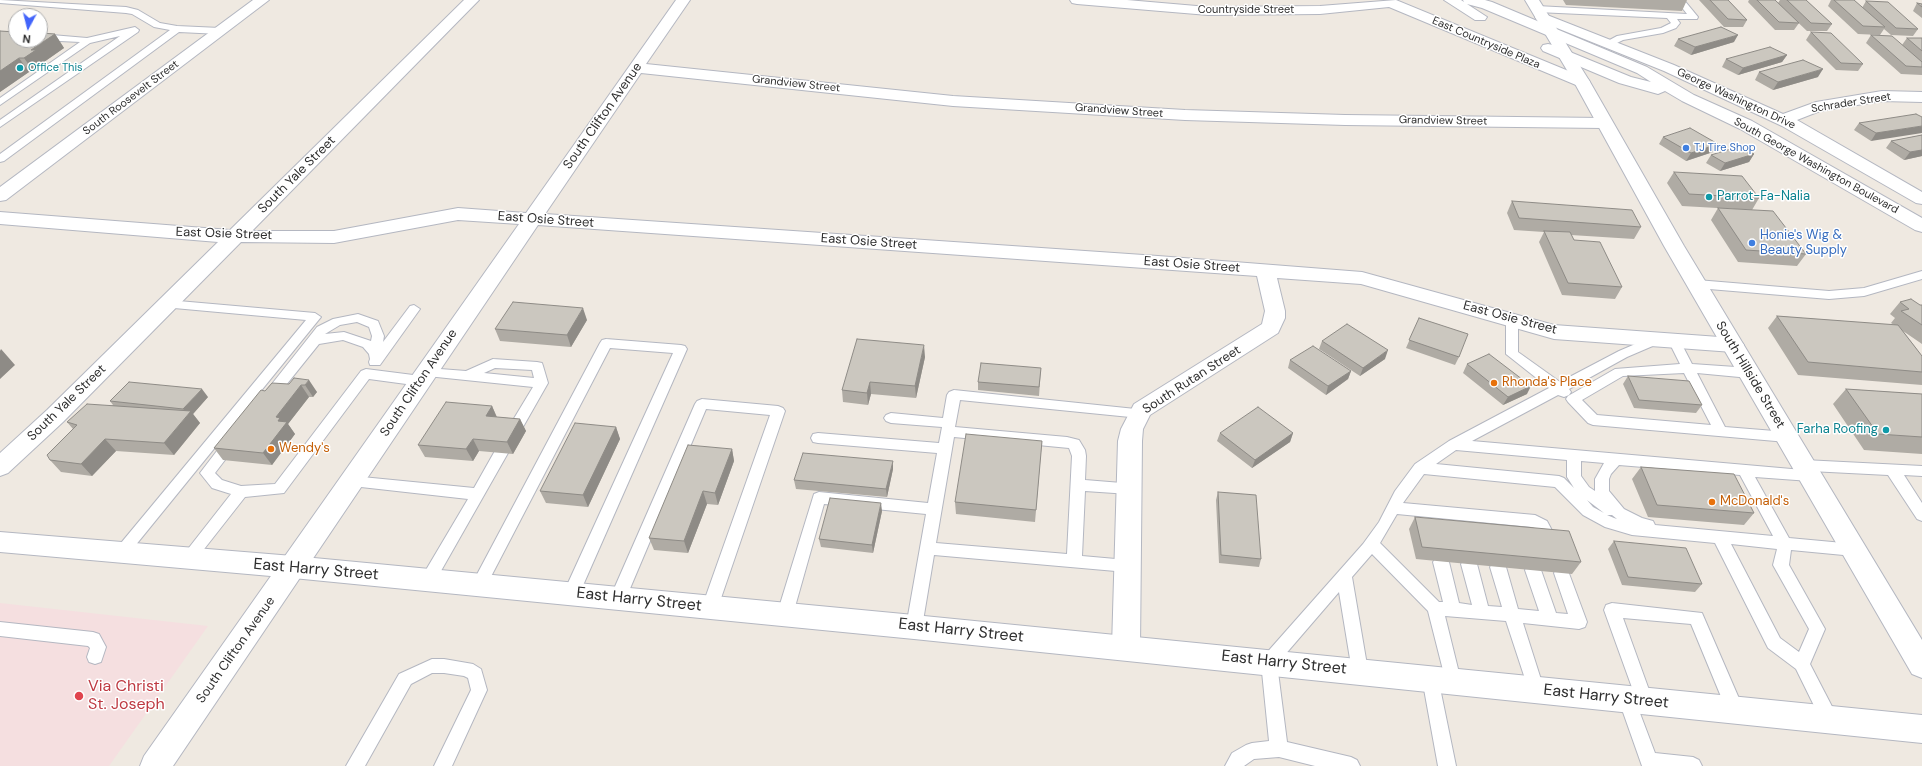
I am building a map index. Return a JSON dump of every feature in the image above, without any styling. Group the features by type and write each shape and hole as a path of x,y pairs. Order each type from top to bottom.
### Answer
{"street":[{"name":"South Roosevelt Street","path":"0,196 262,0"},
{"name":"South Yale Street","path":"0,467 55,416 472,0"},
{"name":"South Clifton Avenue","path":"155,766 683,0"},
{"name":"Countryside Street","path":"1076,0 1208,11 1320,10 1384,2"},
{"path":"1451,0 1496,24"},
{"name":"South George Washington Boulevard","path":"1470,0 1487,5 1642,70 1688,98 1746,125 1922,226"},
{"name":"East Countryside Plaza","path":"1384,2 1582,82"},
{"name":"South Hillside Street","path":"1537,9 1582,82 1697,284 1922,665"},
{"name":"George Washington Drive","path":"1537,9 1609,44 1670,68 1782,120 1922,199"},
{"name":"South George Washington Boulevard","path":"1537,43 1625,80 1688,98"},
{"name":"Grandview Street","path":"636,68 953,101 1185,116 1345,120 1604,123"},
{"name":"Schrader Street","path":"1782,120 1816,107 1882,96 1922,96"},
{"name":"East Osie Street","path":"0,218 236,236 334,237 458,214 1265,270 1362,278 1554,332 1733,345"},
{"name":"South Rutan Street","path":"1126,647 1130,441 1132,429 1140,413 1271,328 1275,318 1275,311 1265,270"},
{"name":"East Harry Street","path":"0,542 293,567 1126,647 1922,729"}],"lane":[{"path":"1537,9 1694,17 1680,0"},
{"path":"0,1 126,10 135,12 156,25 177,29 220,31"},
{"path":"1609,44 1620,38 1663,30 1673,26 1676,23 1670,16"},
{"path":"0,102 87,41 156,25"},
{"path":"0,159 177,29"},
{"path":"0,124 135,30"},
{"path":"48,37 81,39 87,41"},
{"path":"1697,284 1829,295 1864,292 1922,274"},
{"path":"121,552 315,316 167,304"},
{"path":"241,431 207,473 217,484 241,492 279,489 366,374 376,356 414,309"},
{"path":"261,406 322,330 332,324 358,318 374,324 378,336 376,356"},
{"path":"1512,320 1512,354 1574,399 1593,420 1787,436"},
{"path":"314,340 344,336 367,344 376,356"},
{"path":"1279,749 1270,662 1371,544 1384,526 1400,495 1420,468 1454,445 1558,388 1622,355 1666,340 1688,368 1722,431"},
{"path":"479,585 606,343 681,349 571,594"},
{"path":"1622,355 1645,370"},
{"path":"1574,399 1620,372 1688,368 1750,373"},
{"path":"366,374 467,376 542,383 514,430"},
{"path":"914,627 954,395 1140,413"},
{"path":"618,598 702,404 778,411 710,607"},
{"path":"891,418 1074,444 1078,450 1079,456 1074,561"},
{"path":"818,438 945,449"},
{"path":"1454,445 1744,470 1807,471 1892,469 1922,471"},
{"path":"428,580 501,453"},
{"path":"1575,456 1572,469 1574,477 1584,491 1609,510 1619,513 1640,524 1700,536"},
{"path":"1616,459 1605,470 1602,479 1602,493 1619,513"},
{"path":"1420,468 1559,482 1588,511 1610,523 1632,529 1854,550"},
{"path":"1892,469 1922,515"},
{"path":"1744,470 1785,544 1781,565 1817,629 1802,664"},
{"path":"352,481 478,494"},
{"path":"1078,485 1129,488"},
{"path":"189,558 241,492"},
{"path":"785,614 819,498 934,509"},
{"path":"1393,508 1430,518 1484,523 1518,526 1535,521 1542,525 1551,542"},
{"path":"1720,538 1774,643 1802,664 1830,720"},
{"path":"1371,544 1435,608 1442,680 1447,766"},
{"path":"928,548 1128,566"},
{"path":"1441,562 1453,609"},
{"path":"1469,564 1482,612"},
{"path":"1498,567 1536,689"},
{"path":"1533,570 1550,619"},
{"path":"1435,608 1579,622 1562,573"},
{"path":"1344,575 1360,671"},
{"path":"1693,766 1650,763 1636,700 1612,610 1696,618 1735,710"},
{"path":"0,629 93,639 98,647 95,657"},
{"path":"355,766 405,679 432,666 444,666 467,670 475,674 480,690 443,766"},
{"path":"1234,766 1238,759 1252,751 1279,749 1330,764 1351,766"}],"shaded area":[{"name":"Via Christi St. Joseph","path":"0,603 208,626 109,766 0,766"}],"building":[{"path":"1710,0 1728,0 1747,20 1728,19"},
{"path":"1757,0 1775,0 1799,23 1779,22"},
{"path":"1787,0 1806,0 1832,24 1811,23"},
{"path":"1834,0 1854,0 1885,27 1863,26"},
{"path":"1866,1 1888,2 1918,29 1896,28"},
{"path":"1721,27 1738,35 1695,47 1678,39"},
{"path":"0,31 8,32 8,48 34,48 31,50 36,50 24,58 19,58 0,71"},
{"path":"1811,32 1831,33 1863,64 1841,63"},
{"path":"48,34 55,34 48,39"},
{"path":"1871,35 1892,36 1922,62 1922,67 1906,66"},
{"path":"1907,38 1922,38 1922,51"},
{"path":"1770,47 1787,55 1743,68 1726,59"},
{"path":"1803,60 1823,69 1778,82 1759,72"},
{"path":"1916,114 1922,117 1922,126 1876,133 1859,123"},
{"path":"1690,128 1718,144 1691,153 1663,137"},
{"path":"1922,135 1922,150 1910,152 1891,141"},
{"path":"1740,146 1754,154 1725,163 1711,155"},
{"path":"1674,172 1742,176 1759,198 1689,194"},
{"path":"1512,201 1632,210 1641,227 1519,218"},
{"path":"1718,208 1773,211 1806,254 1746,250"},
{"path":"1544,231 1570,232 1574,240 1600,242 1622,287 1568,283"},
{"path":"1911,299 1922,305 1922,325 1901,311 1909,309 1900,302"},
{"path":"513,302 583,308 567,335 495,329"},
{"path":"1777,316 1898,325 1922,356 1922,372 1808,362"},
{"path":"1419,318 1468,334 1459,357 1409,340"},
{"path":"1347,324 1388,350 1363,368 1322,341"},
{"path":"857,339 924,345 915,386 870,382 867,393 842,390"},
{"path":"1313,346 1351,371 1328,386 1290,360"},
{"path":"1489,354 1531,386 1508,397 1467,364"},
{"path":"981,363 1041,368 1039,387 978,382"},
{"path":"1628,376 1689,381 1702,405 1639,400"},
{"path":"294,378 309,380 305,385 301,385 276,417 280,418 278,421 287,422 263,453 214,448 261,390 265,391 272,383 289,384"},
{"path":"129,382 202,389 183,409 110,401"},
{"path":"1846,389 1922,394 1922,437 1878,434"},
{"path":"446,402 492,406 486,416 520,419 507,442 473,439 466,449 418,445"},
{"path":"87,404 191,411 164,443 105,439 81,464 50,460 47,455 77,425 67,422"},
{"path":"1258,407 1293,433 1255,460 1220,433"},
{"path":"575,423 616,427 583,495 540,491"},
{"path":"966,434 1042,441 1036,510 955,502"},
{"path":"688,445 732,449 715,493 703,491 684,541 649,538"},
{"path":"803,453 893,461 886,489 794,480"},
{"path":"1641,467 1734,474 1754,513 1657,505"},
{"path":"1218,492 1256,495 1261,559 1221,555"},
{"path":"830,498 881,503 872,545 819,539"},
{"path":"1415,517 1569,531 1581,562 1422,547"},
{"path":"1614,541 1686,548 1702,584 1628,577"}],"place":[{"name":"Office This","path":"20,68"},
{"name":"TJ Tire Shop","path":"1686,148"},
{"name":"Parrot-Fa-Nalia","path":"1709,197"},
{"name":"Honie's Wig & Beauty Supply","path":"1752,243"},
{"name":"Rhonda's Place","path":"1494,383"},
{"name":"Farha Roofing","path":"1886,430"},
{"name":"Wendy's","path":"271,449"},
{"name":"McDonald's","path":"1712,502"},
{"name":"Via Christi St. Joseph","path":"79,696"}]}
